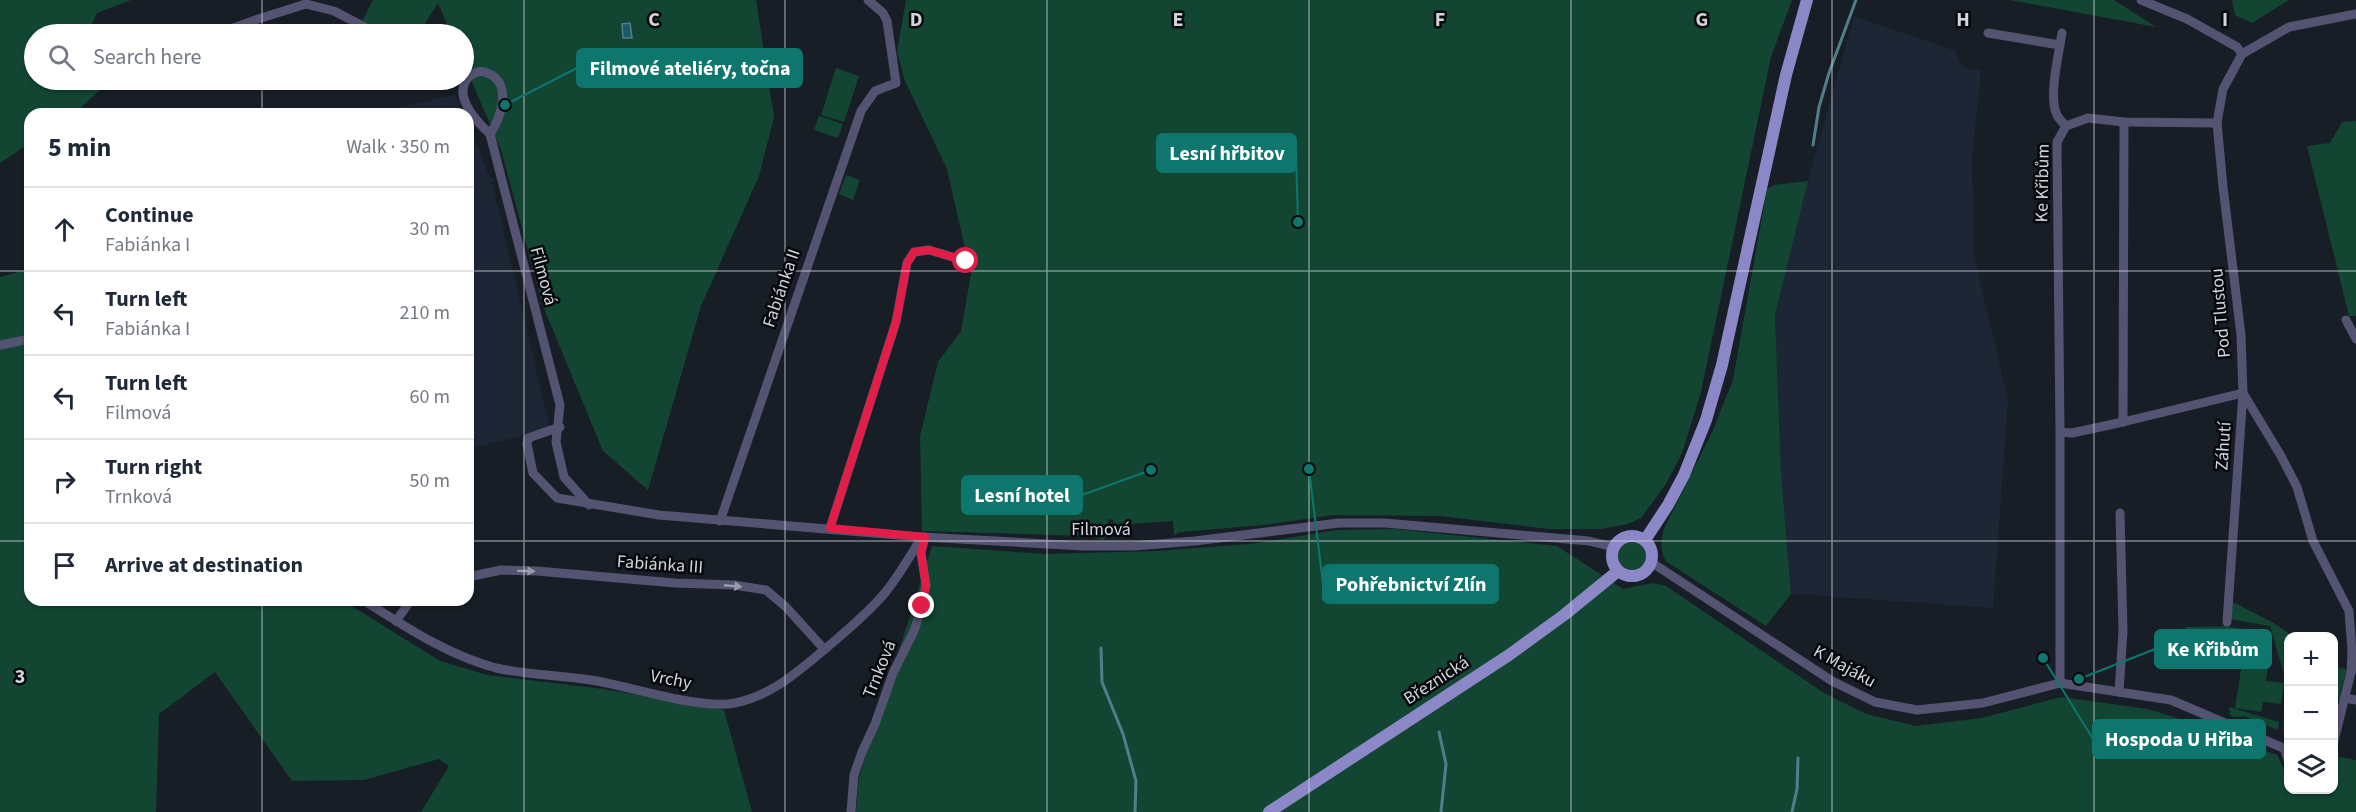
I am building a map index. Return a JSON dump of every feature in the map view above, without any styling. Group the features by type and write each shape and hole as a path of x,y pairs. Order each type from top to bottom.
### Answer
{"main road":[{"path":"1645,540 1680,483 1706,420 1722,365 1786,75 1807,0"},
{"path":"1625,536 1638,536 1645,540 1651,548 1651,562 1646,571 1637,576 1627,576 1618,571 1612,561 1613,548 1625,536"},
{"name":"Březnická","path":"1269,812 1509,655 1573,608 1618,571"}],"street":[{"name":"Fabiánka II","path":"720,521 861,111 875,91 896,83 887,21 883,13 868,0"},
{"path":"2141,0 2187,19 2237,47 2242,54 2289,27 2356,14"},
{"path":"244,24 306,4 334,11 359,24"},
{"path":"1988,33 2060,45"},
{"path":"2062,33 2055,106 2056,114 2066,126"},
{"name":"Pod Tlustou","path":"2242,54 2223,89 2217,123 2241,335 2243,393 2281,456 2296,487 2313,541 2349,611 2352,651 2350,673"},
{"name":"Filmová","path":"474,73 489,73 500,86 501,112 490,134"},
{"name":"Filmová","path":"464,90 468,108"},
{"name":"Filmová","path":"474,117 490,134 560,405 560,427 556,442 564,477 588,505"},
{"name":"Ke Křibům","path":"2060,683 2057,142 2066,126 2088,118 2124,122 2217,123"},
{"path":"2123,422 2124,122"},
{"path":"830,528 896,322 907,263 914,252 929,250 966,261"},
{"path":"2346,320 2356,339"},
{"path":"0,345 24,340"},
{"name":"Záhutí","path":"2060,432 2072,433 2243,393 2227,622"},
{"name":"Filmová","path":"560,427 528,438 527,444 533,473 557,498 588,505 659,515 924,537 1054,545 1134,546 1339,523 1385,523 1589,541 1613,548"},
{"path":"2119,692 2123,631 2120,513"},
{"name":"Vrchy","path":"372,606 434,644 498,668 590,680 680,699 717,704 735,703 762,694 792,677 849,630 885,593 924,537"},
{"name":"Trnková","path":"851,812 854,775 893,673 914,631 922,606 926,585 921,553 924,537"},
{"name":"K Majáku","path":"1651,562 1832,681 1875,702 1917,710 1983,703 2060,683 2171,700 2284,748"},
{"name":"Fabiánka III","path":"474,576 501,570 537,571 675,583 734,585 766,590 786,607 825,649"},
{"path":"396,621 407,606"},
{"path":"2334,740 2356,654"},
{"path":"2344,698 2356,700"}],"shaded area":[{"path":"1854,16 1956,51 1962,67 1981,71 1972,159 1974,256 2008,400 1993,608 1791,594 1781,473 1775,315 1808,181"},
{"path":"455,95 460,108 398,108"},
{"path":"474,138 490,177 494,179 492,183 550,429 474,448"}],"green space":[{"path":"0,0 131,0 97,13 92,24 24,24 24,90 100,90 81,108 24,108 24,147 0,163"},
{"path":"373,0 756,0 774,117 759,176 701,306 648,490 603,451 543,306 501,150 474,87 474,24 447,24 438,3 424,24 361,24"},
{"path":"906,0 1792,0 1771,57 1701,392 1682,453 1666,484 1641,518 1628,524 1601,529 1549,529 1440,516 1333,515 1263,525 1180,532 1174,535 1173,521 1117,525 1113,523 1113,520 1108,519 1108,535 1103,540 1089,536 922,531 920,436 938,362 961,331 971,274 947,169 905,81 897,52"},
{"path":"2010,0 2114,0 2156,27"},
{"path":"2232,0 2289,0 2252,23 2235,15"},
{"path":"836,68 859,76 844,122 821,115"},
{"path":"819,116 843,124 838,138 814,130"},
{"path":"2356,121 2356,316 2349,316 2307,146 2330,143 2342,122"},
{"path":"846,175 860,180 853,200 839,194"},
{"path":"1808,181 1775,315 1781,473 1791,594 1766,626 1667,562 1662,550 1662,542 1664,529 1713,430 1733,380 1767,189 1774,185"},
{"path":"24,271 24,606 352,606 440,661 487,675 603,689 724,710 752,812 421,812 449,766 439,759 364,780 292,781 215,672 159,714 156,812 0,812 0,277"},
{"path":"1395,529 1557,546 1623,589 1653,583 1666,586 1824,693 1866,714 1916,726 1982,718 2061,697 2148,709 2277,755 2284,769 2284,794 2338,794 2338,757 2356,760 2356,812 856,812 859,777 932,546 1045,554 1157,551 1251,544 1337,530"},
{"path":"1632,542 1642,546 1646,556 1642,566 1632,570 1622,566 1618,556 1622,546"},
{"path":"2231,601 2287,632 2284,632 2284,674 2270,626 2229,619"},
{"path":"2226,626 2267,633 2272,644 2238,639 2236,646 2201,634 2185,632 2186,627"},
{"path":"2242,663 2268,667 2266,681 2284,683 2281,704 2263,702 2261,712 2235,708"},
{"path":"2338,668 2347,669 2338,702"},
{"path":"2229,707 2279,722 2278,730 2244,716 2232,717"}],"water":[{"path":"630,23 632,38 623,38 622,24"}],"waterway":[{"path":"1813,145 1819,107 1829,73 1856,0"},
{"path":"1101,648 1102,682 1123,734 1136,781 1135,812"},
{"path":"1439,732 1446,764 1441,812"},
{"path":"1792,812 1797,789 1798,758"}],"place":[{"name":"Filmové ateliéry, točna","path":"505,105"},
{"name":"Lesní hřbitov","path":"1298,222"},
{"name":"Pohřebnictví Zlín","path":"1309,469"},
{"name":"Lesní hotel","path":"1151,470"},
{"name":"Hospoda U Hřiba","path":"2043,658"},
{"name":"Ke Křibům","path":"2079,679"}],"route":[{"path":"922,606 926,585 921,553 925,537 830,528 896,322 907,263 914,252 929,250 966,261"}]}
